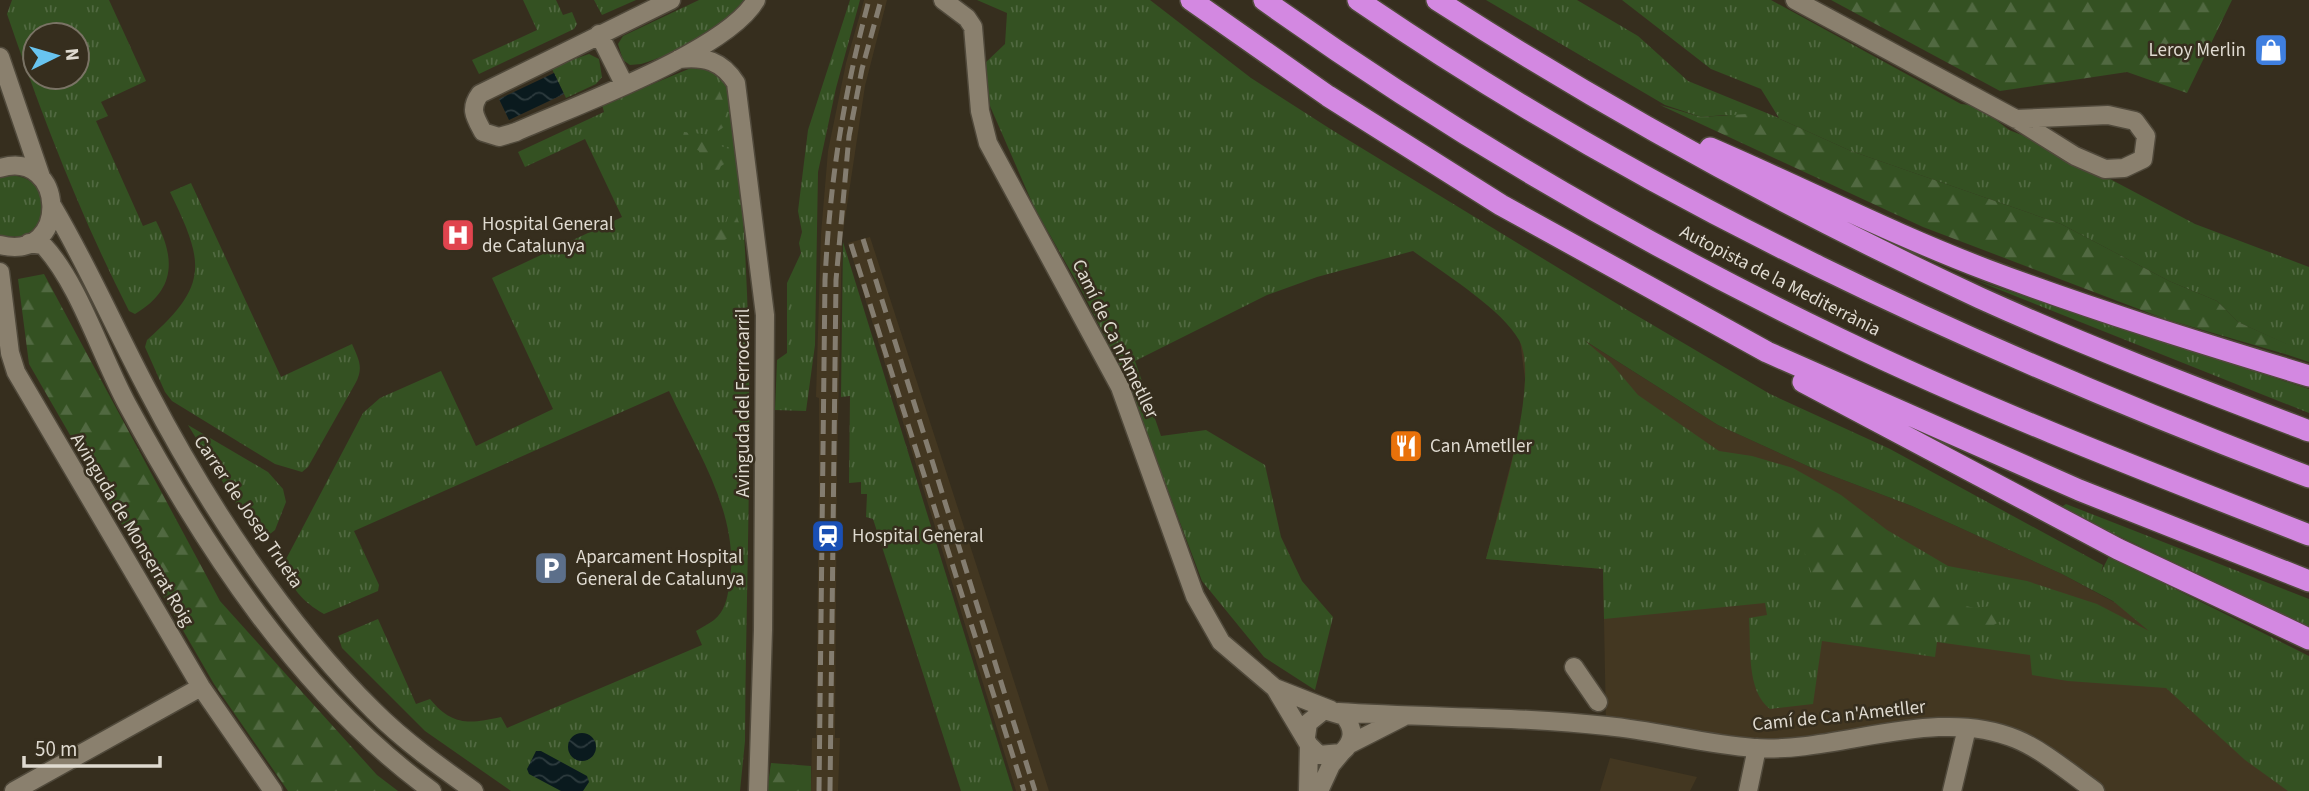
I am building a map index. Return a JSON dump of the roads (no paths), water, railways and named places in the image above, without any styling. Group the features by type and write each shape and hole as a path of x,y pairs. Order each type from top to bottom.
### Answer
{"highway":[{"path":"1191,0 1328,96 1418,154 1630,278 1768,352 2079,490 2309,581"},
{"name":"Autopista de la Mediterrània","path":"1264,0 1463,133 1596,211 1758,298 1841,339 2008,414 2309,535"},
{"name":"Autopista de la Mediterrània","path":"1358,0 1627,168 1837,278 2029,365 2309,477"},
{"path":"1437,0 1599,100 1800,209 1982,299 2309,432"},
{"path":"1599,100 1986,270 2098,311 2309,376"},
{"path":"1630,278 1715,333 1834,399 2118,549 2309,639"}],"street":[{"path":"671,0 480,94 473,104 473,114 483,132 499,137 680,59 734,25 756,0"},
{"name":"Camí de Ca n'Ametller","path":"943,0 967,18 973,27 980,111 988,144 1120,387 1195,596 1221,642 1275,688 1307,741"},
{"path":"1795,0 2015,119 2043,138 2105,169 2124,168 2143,159 2146,136 2135,121 2108,115 2015,119"},
{"path":"599,34 624,84"},
{"path":"0,57 41,177"},
{"name":"Avinguda del Ferrocarril","path":"680,59 719,63 736,83 763,297 764,630 758,791"},
{"path":"0,168 19,166 41,177"},
{"name":"Carrer de Josep Trueta","path":"41,177 51,196 53,207 83,257 147,390 203,488 277,596 339,675 376,713 474,791"},
{"path":"0,245 19,247 29,243 44,232 53,207"},
{"path":"29,243 43,245 61,267 125,401 182,501 258,610 321,691 359,731 432,791"},
{"name":"Avinguda de Monserrat Roig","path":"0,272 10,353 16,372 201,687 273,791"},
{"path":"1574,667 1598,702"},
{"path":"14,791 201,687"},
{"name":"Camí de Ca n'Ametller","path":"1275,688 1335,711 1405,716 1500,716 1606,725 1757,748 1836,741 1926,728 1967,728 2015,739 2095,791"},
{"path":"1308,791 1307,741 1312,717 1335,711 1352,729 1345,748 1331,765 1319,791"},
{"name":"Camí de Ca n'Ametller","path":"1345,748 1405,716"},
{"path":"1952,791 1967,728"},
{"path":"1307,741 1319,755 1345,748"},
{"path":"1748,791 1757,748"}],"water":[{"path":"554,73 564,94 509,120 499,99"},
{"path":"582,733 592,737 596,747 592,757 582,761 572,757 568,747 572,737"},
{"path":"536,751 541,751 587,776 589,782 583,791 561,791 529,774 527,769"}],"railway":[{"path":"819,791 827,243 839,139 869,0"},
{"path":"830,791 836,280 849,136 862,69 881,0"},
{"path":"863,239 1035,791"},
{"path":"851,244 1024,791"}],"place":[{"name":"Leroy Merlin","path":"2271,50"},
{"name":"Hospital General de Catalunya","path":"458,235"},
{"name":"Can Ametller","path":"1406,446"},
{"name":"Hospital General","path":"828,536"},
{"name":"Aparcament Hospital General de Catalunya","path":"551,568"}]}
